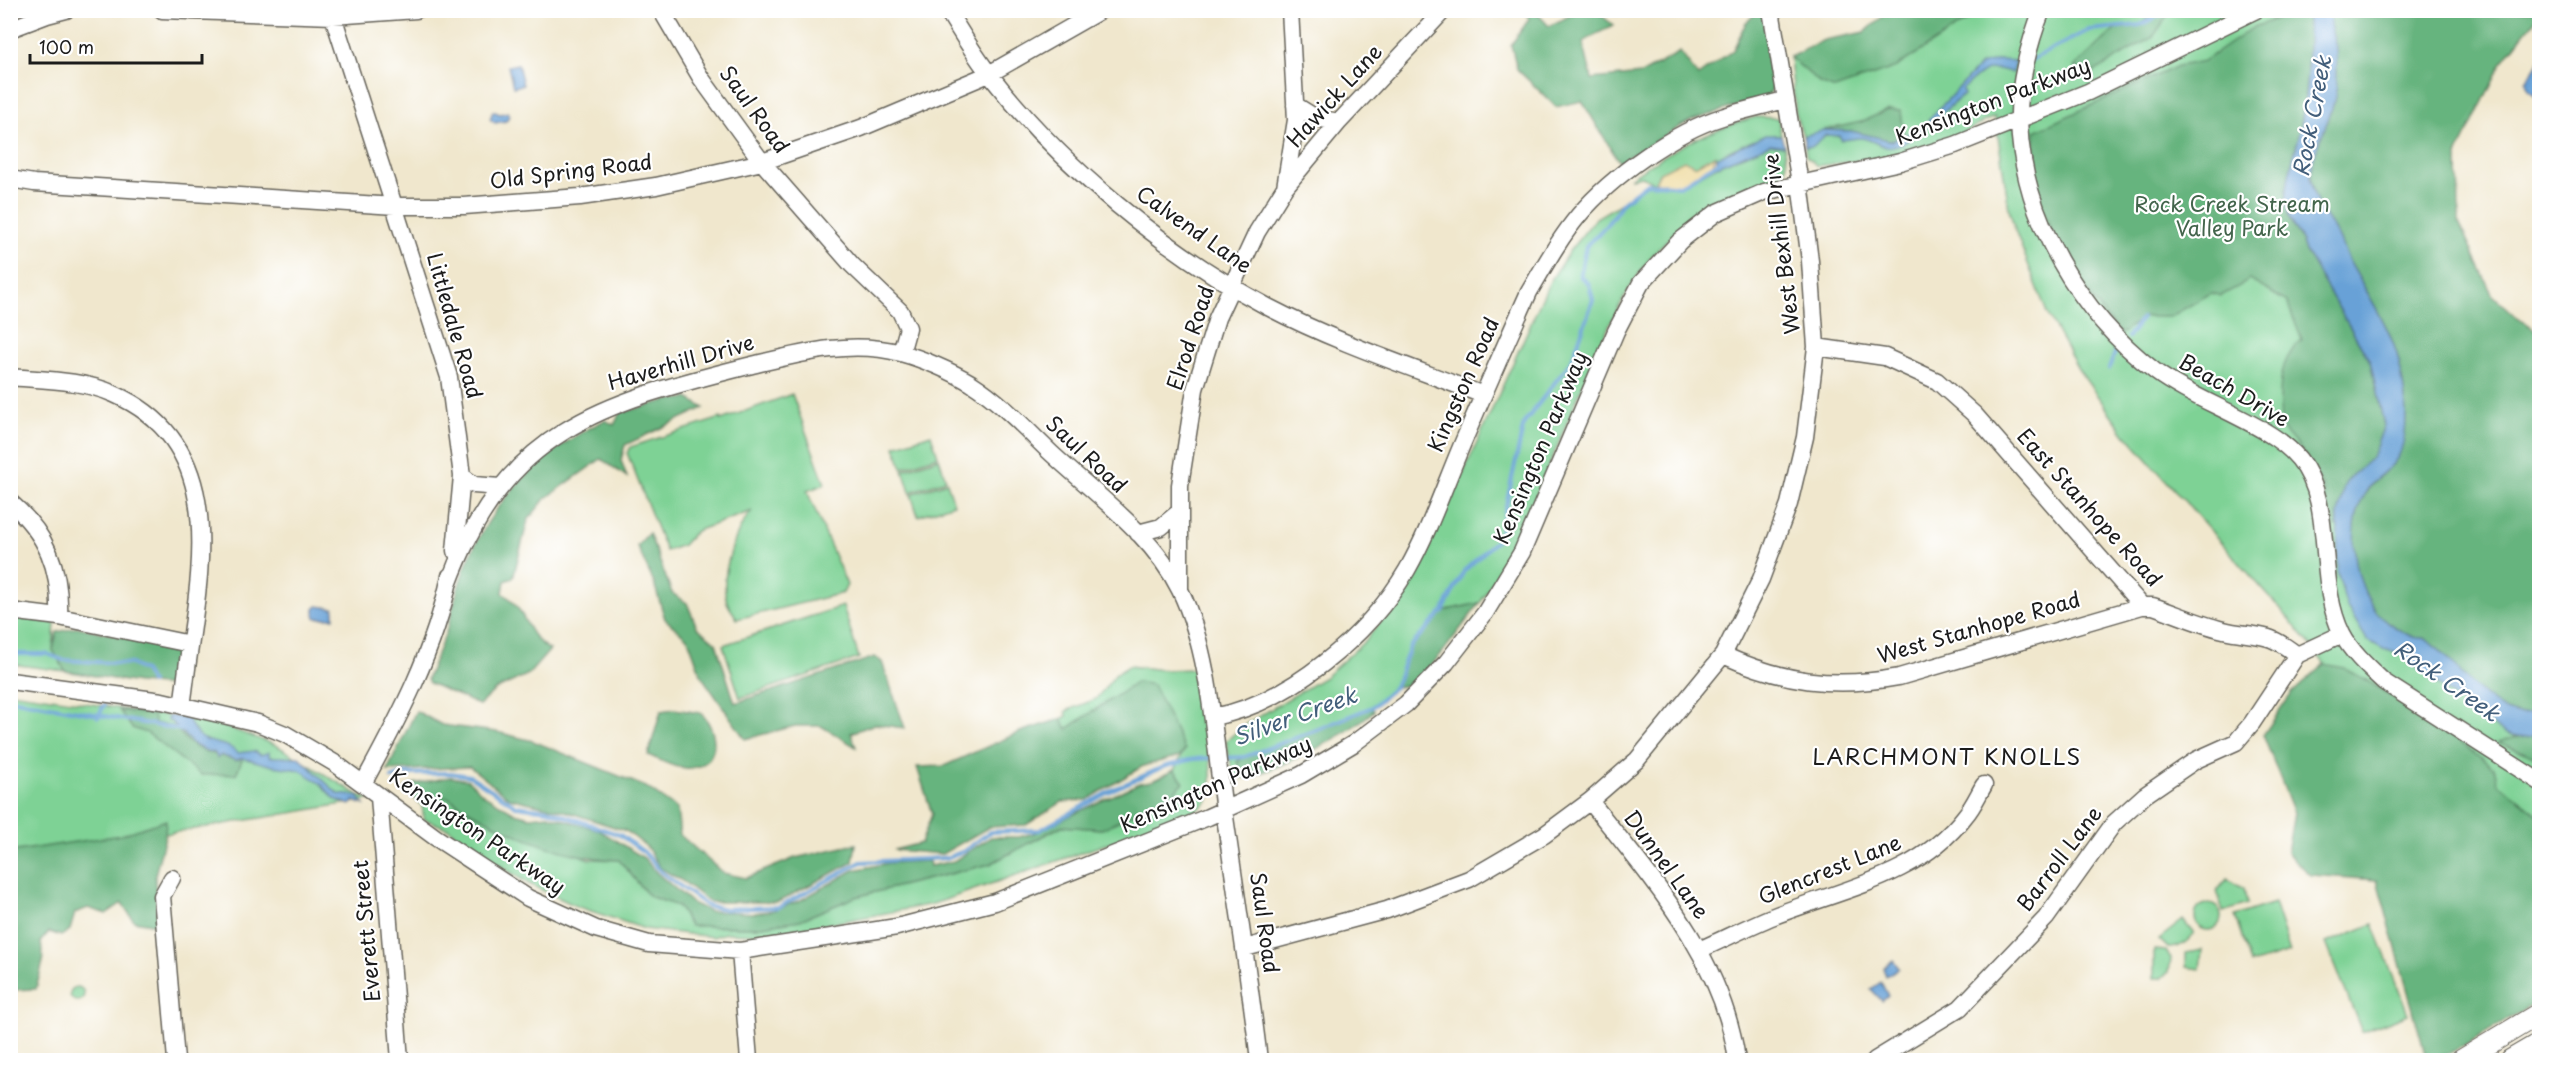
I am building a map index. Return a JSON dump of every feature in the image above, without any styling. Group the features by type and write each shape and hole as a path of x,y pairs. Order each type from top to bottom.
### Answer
{"main road":[{"path":"2474,1058 2540,1013"},
{"path":"2511,1060 2540,1043"}],"street":[{"path":"10,29 66,10"},
{"path":"162,10 333,16 416,10"},
{"name":"Saul Road","path":"661,10 701,78 762,162 852,265 900,311 908,328 901,353 970,382 994,400 1138,533 1180,591 1200,652 1213,717 1259,1060"},
{"name":"Calvend Lane","path":"947,10 989,74 1038,129 1096,187 1166,241 1232,285 1324,334 1483,395"},
{"name":"Old Spring Road","path":"10,179 34,183 395,206 464,206 580,197 656,186 762,162 861,128 989,74 1101,10"},
{"name":"Elrod Road","path":"1180,591 1178,513 1183,457 1195,389 1217,318 1257,232 1285,187 1296,120 1290,10"},
{"name":"Hawick Lane","path":"1285,187 1339,122 1444,10"},
{"name":"West Bexhill Drive","path":"1245,948 1388,910 1469,879 1544,835 1590,801 1637,759 1662,732 1723,655 1761,579 1789,504 1805,437 1816,347 1810,261 1800,183 1784,100 1771,10"},
{"name":"Beach Drive","path":"2042,10 2032,40 2022,88 2019,120 2024,162 2037,209 2067,274 2108,328 2156,372 2192,395 2277,440 2299,459 2310,477 2320,505 2330,598 2342,634 2365,664 2384,682 2540,782"},
{"name":"Kensington Parkway","path":"10,681 182,706 258,723 285,734 318,752 379,797 528,898 596,929 649,944 740,951 897,927 995,902 1224,810 1301,775 1353,744 1406,704 1446,663 1485,613 1522,552 1616,331 1641,283 1680,241 1716,213 1764,192 1912,158 2019,120 2088,92 2256,10"},
{"name":"Littledale Road","path":"333,16 449,377 462,476 458,531 448,585 430,645 414,684 363,784"},
{"name":"Kingston Road","path":"1213,717 1239,711 1294,684 1341,649 1371,619 1415,556 1529,292 1554,248 1602,190 1667,143 1720,117 1784,100"},
{"path":"1295,105 1316,118 1339,122"},
{"name":"East Stanhope Road","path":"1816,347 1885,357 1937,381 1975,415 2142,606 2153,606 2228,631 2262,634 2279,642 2297,655"},
{"name":"Haverhill Drive","path":"448,585 462,546 500,487 531,454 567,427 608,406 804,353 855,348 901,353"},
{"path":"10,377 72,382 111,392 148,415 177,445 197,493 200,514 200,585 182,706"},
{"path":"462,476 474,485 500,487"},
{"path":"10,502 40,535 52,561 60,589 59,617"},
{"path":"1138,533 1161,527 1178,513"},
{"name":"West Stanhope Road","path":"1723,655 1789,679 1840,684 1872,682 1899,677 2142,606"},
{"path":"10,610 59,617 190,644"},
{"path":"2297,655 2342,634"},
{"name":"Barroll Lane","path":"1875,1060 1960,1008 2046,918 2114,823 2145,795 2196,760 2236,742 2252,723 2297,655"},
{"name":"Glencrest Lane","path":"1700,950 1774,916 1897,872 1923,856 1947,836 1966,815 1984,785"},
{"name":"Everett Street","path":"379,797 400,1060"},
{"name":"Dunnel Lane","path":"1590,801 1663,892 1700,950 1726,1014 1737,1060"},
{"path":"172,878 162,896 176,1060"},
{"path":"740,951 748,1060"}],"green space":[{"path":"1525,11 1535,11 1549,26 1579,11 1596,11 1613,25 1583,42 1592,79 1641,74 1680,52 1698,76 1733,50 1746,23 1758,11 1762,11 1776,83 1768,96 1690,121 1619,162 1582,101 1556,107 1517,69 1511,45 1529,19"},
{"path":"1889,11 1982,11 1896,67 1835,89 1820,83 1790,57 1824,40 1865,32"},
{"name":"Rock Creek Stream Valley Park","path":"1946,11 2487,11 2441,164 2458,288 2539,350 2540,985 2328,668 2290,620 2125,434 2078,369 2047,313 2015,230 2009,209 1995,117 1946,142 1898,154 1817,166 1806,156 1805,147 1813,146 1809,135 1803,136 1796,116 1790,57 1812,76"},
{"path":"2155,11 2171,11 2153,37 2089,75 2074,67 2116,29 2140,25"},
{"path":"2297,11 2308,19 2308,60 2301,126 2288,180 2288,213 2305,251 2370,361 2384,425 2373,458 2350,477 2338,515 2338,527 2330,525 2323,487 2302,451 2281,427 2280,392 2283,369 2293,349 2302,340 2287,302 2250,280 2221,296 2211,293 2170,317 2144,317 2121,334 2080,282 2056,240 2040,198 2035,172 2035,131 2178,66 2204,61 2254,27"},
{"path":"2333,11 2539,11 2539,15 2501,64 2458,153 2459,223 2492,294 2516,317 2539,332 2540,644 2538,667 2540,708 2531,713 2513,713 2496,704 2468,681 2430,641 2413,637 2388,622 2376,611 2360,582 2354,546 2358,511 2364,495 2398,457 2405,430 2406,407 2399,362 2390,336 2338,236 2321,210 2312,189 2311,169 2314,157 2334,101 2336,49 2330,21"},
{"path":"1888,110 1901,111 1904,135 1892,141 1851,131 1824,130 1861,122"},
{"path":"1756,117 1778,118 1781,135 1765,137 1748,143 1694,166 1660,172 1655,182 1680,186 1717,166 1770,144 1784,146 1787,160 1786,170 1780,177 1723,201 1683,227 1656,251 1636,278 1604,336 1528,513 1480,603 1443,611 1410,647 1395,687 1372,707 1244,757 1237,762 1247,778 1234,779 1226,741 1246,724 1325,677 1365,641 1403,594 1448,507 1549,283 1570,250 1596,218 1623,202 1647,183 1653,182 1642,176 1630,178 1690,142"},
{"path":"792,394 825,484 807,491 847,585 843,593 737,619 727,602 725,580 735,541 752,511 696,531 683,545 666,551 627,453 630,447 721,418 721,420"},
{"path":"688,398 704,408 625,445 621,460 627,477 601,459 545,499 528,520 513,578 505,581 503,593 517,607 535,637 550,650 529,674 495,690 479,705 429,683 427,679 446,632 461,578 475,545 488,522 520,481 560,447 605,420 614,425 620,413 668,400"},
{"path":"931,434 938,456 902,468 895,446"},
{"path":"939,458 946,480 910,492 903,470"},
{"path":"947,482 954,504 918,516 911,494"},
{"path":"649,533 672,593 687,603 697,627 716,643 735,703 875,657 882,662 905,728 875,724 851,733 856,747 821,726 795,726 745,739 702,677 688,639 665,619 654,583 637,546"},
{"path":"1480,603 1442,653 1413,685 1395,687 1410,647 1443,611"},
{"path":"843,606 859,658 740,698 723,645"},
{"path":"11,617 55,623 53,650 65,671 11,664"},
{"path":"78,627 174,648 179,654 172,686 65,671 53,650 57,632"},
{"path":"2324,664 2344,668 2366,680 2452,735 2494,768 2498,783 2539,815 2539,1001 2451,1053 2426,1057 2377,880 2311,875 2287,853 2294,813 2263,735 2292,693"},
{"path":"1129,666 1164,670 1193,669 1211,772 1211,787 1207,801 1202,807 1184,817 933,904 818,926 755,934 726,933 713,937 645,929 576,906 529,884 475,850 449,829 424,819 422,806 447,797 474,814 589,859 619,860 649,896 678,906 690,926 755,927 800,920 855,897 990,864 1062,826 1102,829 1171,795 1184,782 1174,770 1185,749 1108,701 1067,729 1061,719 1067,716 1066,711 1096,699 1116,674"},
{"path":"1137,682 1153,685 1185,750 1180,756 1143,766 1087,800 1062,802 1026,825 989,827 942,854 894,850 921,843 932,814 917,767 944,766 1020,732 1061,719 1067,729"},
{"path":"11,692 212,722 276,745 362,797 373,799 11,860"},
{"path":"1372,707 1374,711 1345,732 1314,750 1280,765 1247,778 1237,762 1244,757"},
{"path":"674,709 701,713 708,722 714,741 713,750 703,764 683,768 669,765 648,755 661,711"},
{"path":"119,710 153,715 155,723 175,727 188,742 201,750 235,760 243,758 236,774 201,775 147,733 132,728"},
{"path":"416,711 442,725 497,732 533,741 646,787 677,809 680,835 723,873 746,878 795,858 856,844 853,862 778,902 709,902 684,882 660,868 647,847 626,831 565,811 509,798 470,767 387,771"},
{"path":"2539,732 2539,759 2498,742 2530,736"},
{"path":"1174,770 1184,782 1171,795 1102,829 1061,826 990,864 855,897 800,920 755,927 690,926 678,906 649,896 619,860 573,854 529,840 488,821 447,797 422,806 404,789 413,784 451,777 468,780 484,795 515,813 530,817 548,815 599,830 644,858 657,873 692,903 709,911 755,913 774,910 801,900 854,870 889,863 929,861 930,866 954,861 991,837 1019,837 1034,833 1139,783 1152,781"},
{"path":"166,820 165,837 155,875 157,925 134,921 122,903 106,914 88,908 75,913 70,930 61,936 49,932 41,941 43,962 36,989 11,990 10,852 121,835"},
{"path":"2227,879 2244,889 2247,904 2223,912 2217,891"},
{"path":"2274,903 2290,952 2251,964 2235,916"},
{"path":"2208,904 2217,908 2221,917 2217,926 2208,930 2199,926 2195,917 2199,908"},
{"path":"2183,920 2194,934 2183,944 2168,948 2159,939"},
{"path":"2373,924 2408,1014 2362,1032 2326,943"},
{"path":"2154,950 2166,951 2171,958 2169,972 2161,978 2154,978"},
{"path":"2202,950 2200,969 2186,967 2186,953"},
{"path":"74,987 80,987 84,994 80,1001 74,1001 70,997 70,991"}],"sand":[{"path":"1715,155 1713,166 1680,186 1655,182 1660,172 1684,160 1695,166"}],"water":[{"name":"Rock Creek","path":"2297,11 2333,11 2330,25 2336,53 2336,94 2314,157 2312,189 2321,210 2338,236 2390,336 2399,362 2405,395 2404,441 2399,456 2364,494 2358,510 2354,546 2361,582 2368,598 2383,618 2415,638 2430,641 2468,681 2496,704 2513,713 2522,714 2531,713 2539,708 2539,732 2533,736 2512,736 2487,720 2482,720 2399,653 2383,649 2367,640 2347,607 2337,571 2338,515 2344,486 2350,477 2372,458 2384,425 2370,361 2305,251 2288,213 2288,180 2301,126 2308,60 2308,19"},
{"path":"1999,60 2016,61 2013,73 1991,69 1980,74 1963,89 1964,95 1918,134 1897,146 1887,147 1864,138 1841,140 1840,136 1826,135 1813,146 1805,147 1803,136 1824,130 1851,131 1892,141 1921,128 1980,65"},
{"path":"2539,61 2539,98 2528,90 2526,82"},
{"path":"518,64 523,85 513,87 508,66"},
{"path":"493,111 500,114 508,112 509,116 506,121 495,123 490,119"},
{"path":"1765,135 1781,135 1784,146 1770,144 1717,166 1717,158"},
{"path":"317,606 334,608 334,618 316,618 314,609"},
{"path":"169,716 188,718 193,729 205,740 225,745 238,753 254,751 261,755 269,752 269,757 299,757 338,794 358,796 364,805 354,801 350,805 335,799 321,784 300,770 243,758 235,760 221,755 217,758 215,753 192,743 167,719"},
{"path":"1893,960 1899,968 1886,976 1883,968"},
{"path":"1881,982 1888,996 1882,1001 1871,989"}],"waterway":[{"name":"Silver Creek","path":"2031,60 2089,30 2140,25 2171,10"},
{"name":"Silver Creek","path":"1222,758 1244,757 1372,707 1395,687 1410,647 1443,611 1464,571 1499,538 1524,423 1572,360 1593,300 1589,284 1580,276 1586,246 1606,226 1623,202 1647,183 1680,186 1720,161"},
{"path":"2128,337 2142,318"},
{"path":"2109,369 2116,350"},
{"name":"Silver Creek","path":"10,654 47,654 63,660 131,664 144,671 151,683"},
{"path":"10,699 182,730"},
{"path":"98,717 104,705"},
{"name":"Silver Creek","path":"392,778 403,774 451,773 470,776 516,806 548,810 620,835 644,852 661,872 707,906 726,909 779,907 861,862 946,858 964,851 990,832 1040,830 1114,789 1163,767 1193,759 1212,758"}],"district":[{"name":"LARCHMONT KNOLLS","path":"1947,757"}]}
